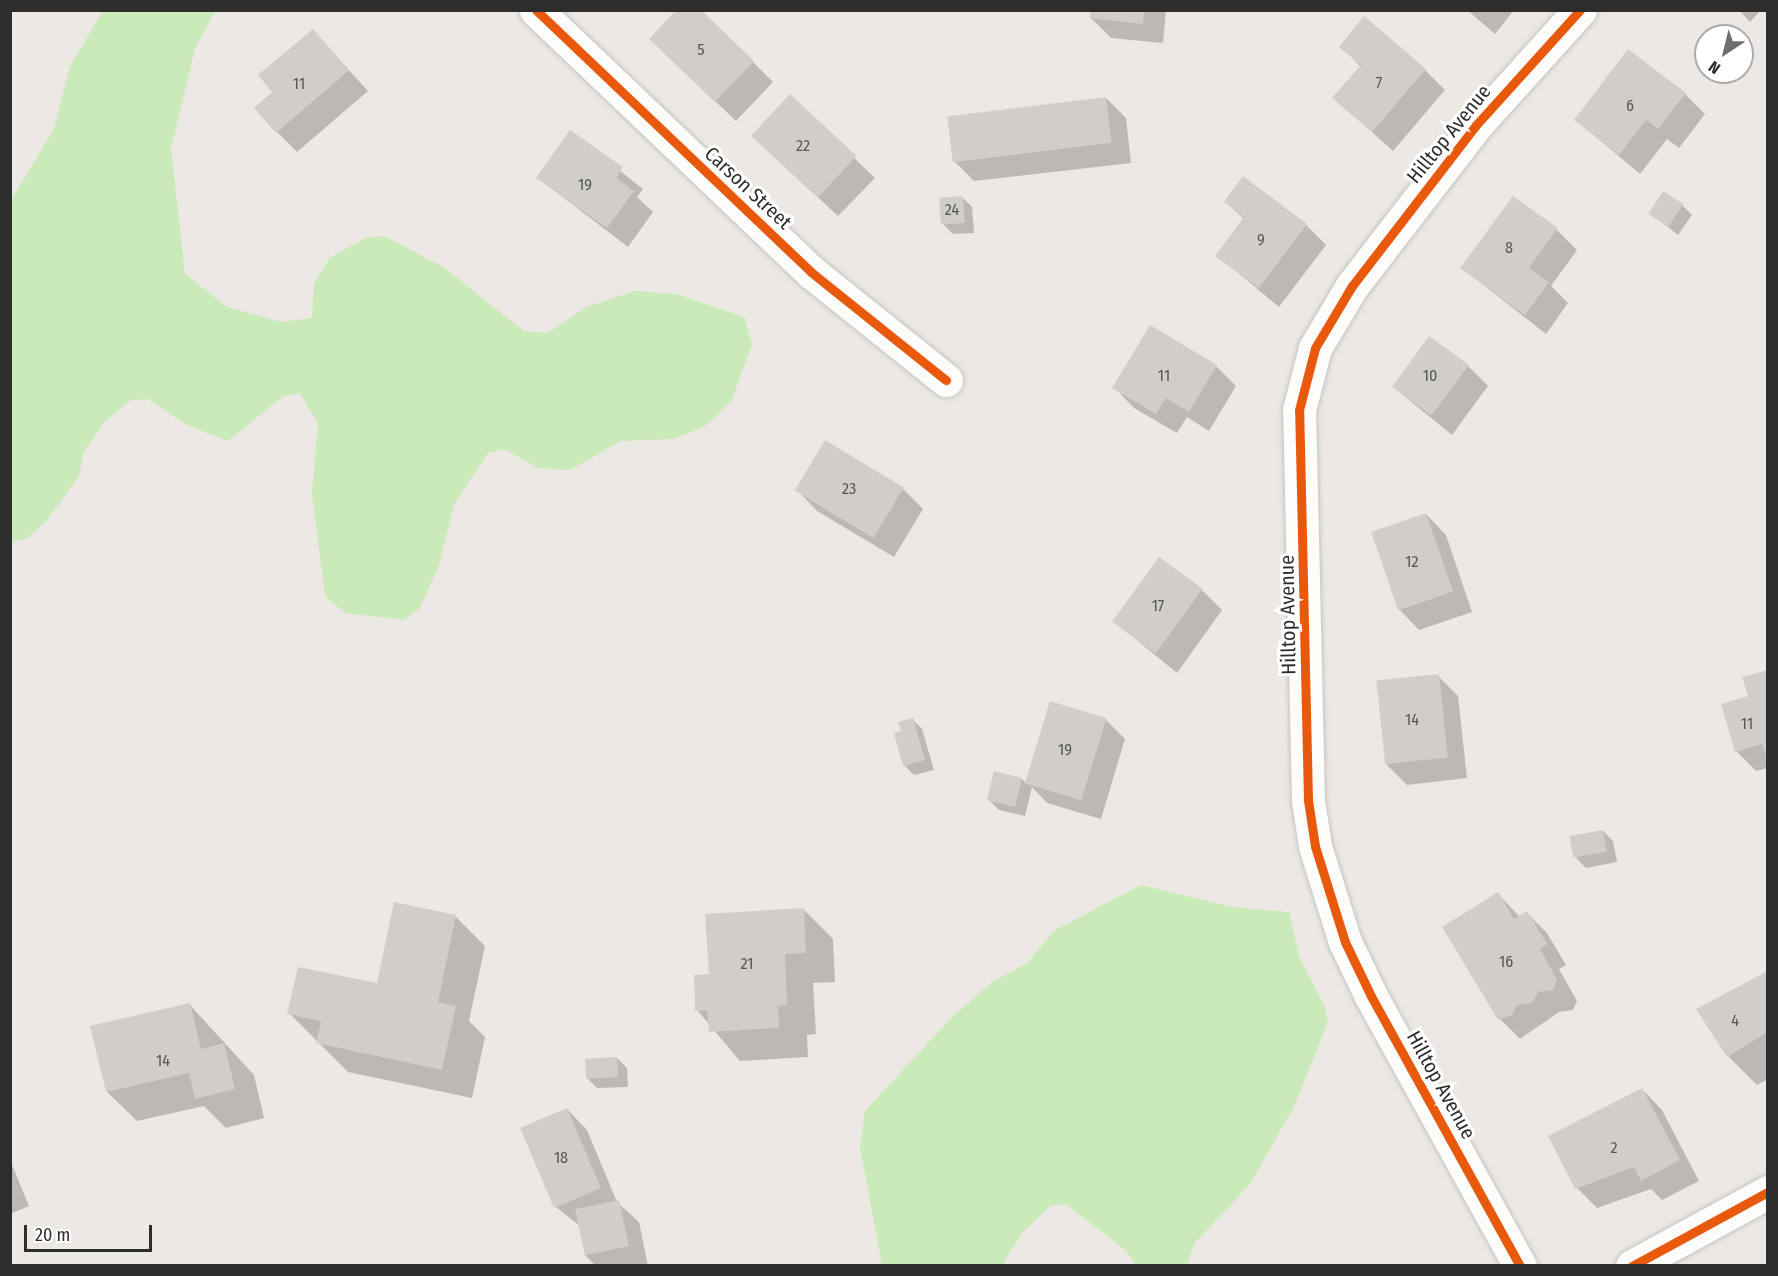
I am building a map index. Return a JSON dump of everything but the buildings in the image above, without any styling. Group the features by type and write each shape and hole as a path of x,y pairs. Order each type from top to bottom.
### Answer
{"street":[{"name":"Carson Street","path":"536,10 811,272 946,380"},
{"name":"Hilltop Avenue","path":"1520,1266 1355,964 1315,846 1308,800 1299,410 1315,348 1352,286 1476,126 1580,10"},
{"path":"1632,1266 1767,1192"}],"green space":[{"path":"103,11 215,11 195,49 171,148 185,274 227,307 281,322 312,318 314,283 330,258 365,238 384,236 443,267 524,331 548,333 586,307 634,291 676,294 744,317 752,344 732,400 705,426 674,439 621,441 570,470 539,468 504,449 488,453 455,502 439,565 420,608 404,620 345,613 325,596 312,494 318,423 300,393 282,397 228,441 187,425 148,399 131,400 104,422 84,452 79,476 48,519 28,538 11,542 11,200 54,129 70,66"},
{"path":"1141,885 1232,907 1289,912 1300,959 1325,1007 1328,1022 1293,1109 1249,1185 1194,1244 1187,1265 1136,1265 1125,1250 1066,1204 1050,1206 1022,1233 1002,1265 882,1265 860,1148 865,1111 952,1017 991,983 1027,963 1055,930"}],"cycle path":[{"path":"536,10 811,272 946,380"},
{"path":"1520,1266 1371,996 1345,942 1315,846 1308,800 1299,410 1315,348 1352,286 1476,125 1580,10"},
{"path":"1632,1266 1768,1192"}]}
